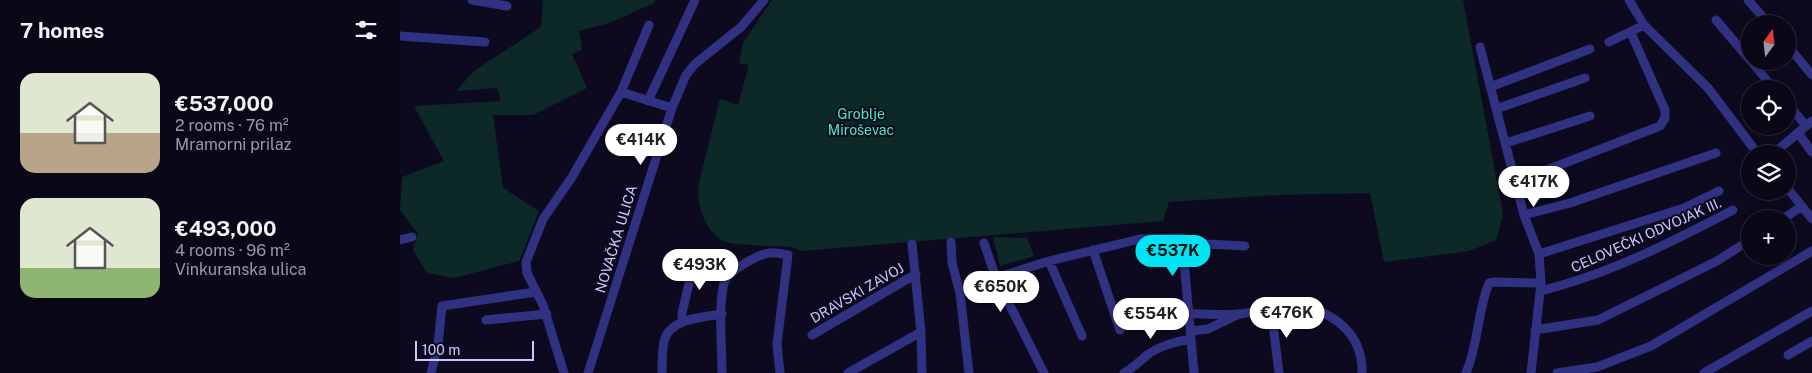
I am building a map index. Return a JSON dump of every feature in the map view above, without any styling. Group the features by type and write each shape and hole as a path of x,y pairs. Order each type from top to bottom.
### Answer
{"street":[{"path":"472,0 507,6"},
{"path":"648,101 695,0"},
{"name":"NOVAČKA ULICA","path":"588,373 672,108 686,76 695,64 741,28 764,0"},
{"path":"1748,0 1761,15"},
{"path":"1631,1 1644,25 1708,88 1751,145"},
{"path":"1716,20 1741,49"},
{"path":"564,373 547,314 527,273 526,262 543,219 572,177 621,92 649,25"},
{"path":"1609,42 1631,33 1644,25"},
{"path":"1516,182 1660,126 1665,118 1665,110 1631,33"},
{"path":"400,36 485,42"},
{"path":"1480,47 1524,215 1539,254 1540,287 1531,373"},
{"path":"1490,87 1590,49"},
{"path":"1796,56 1812,75"},
{"path":"1759,70 1767,80"},
{"path":"1496,109 1585,78"},
{"path":"621,92 672,108"},
{"path":"1783,145 1809,124 1796,112"},
{"path":"1506,143 1590,116"},
{"path":"1798,132 1812,152"},
{"path":"1524,215 1570,203 1716,153"},
{"path":"1539,254 1684,208 1718,191"},
{"path":"1796,199 1812,219"},
{"path":"1796,210 1802,206"},
{"name":"CELOVEČKI ODVOJAK III.","path":"1466,373 1475,353 1480,317 1489,283 1540,287 1571,284 1648,252 1733,210"},
{"path":"400,240 412,237"},
{"path":"1182,238 1194,373"},
{"path":"996,278 1049,261 1140,239 1182,238 1206,244 1245,246"},
{"path":"951,242 952,263 960,293 969,373"},
{"path":"984,243 996,278 1044,373"},
{"path":"912,244 916,274 922,370 912,373"},
{"path":"1535,330 1598,320 1717,261 1741,246"},
{"path":"1093,250 1120,330"},
{"path":"1557,373 1597,367 1651,346 1812,251"},
{"path":"722,373 724,283 728,277 761,254 771,252 788,255 777,344 780,373"},
{"path":"682,322 682,313 696,258"},
{"path":"1049,261 1082,336"},
{"name":"DRAVSKI ZAVOJ","path":"812,334 916,274"},
{"path":"431,373 438,345 442,306 536,292"},
{"path":"1188,314 1238,314 1270,308 1310,308 1338,321 1346,328 1359,348 1362,373"},
{"path":"1270,308 1280,373"},
{"path":"1704,373 1812,311"},
{"path":"486,320 547,314"},
{"path":"662,373 664,342 682,322 722,314"},
{"path":"1124,373 1139,364 1147,355 1238,314"},
{"path":"848,373 920,332"},
{"path":"1788,355 1812,341"}],"green space":[{"path":"543,0 655,0 654,3 609,23 579,31 582,50 572,54 587,88 533,115 493,115 503,188 539,211 519,261 454,278 427,273 413,250 418,234 400,210 402,177 444,161 414,106 501,101 497,88 456,91 474,71 541,27"},
{"name":"Groblje Miroševac","path":"772,0 1463,0 1503,214 1496,240 1469,251 1384,262 1370,193 1276,195 1169,202 1163,221 801,251 792,247 728,243 716,236 706,223 700,208 699,183 720,99 738,105 749,65 739,63 743,43"},
{"path":"993,237 1027,238 1034,256 1000,266"}]}
